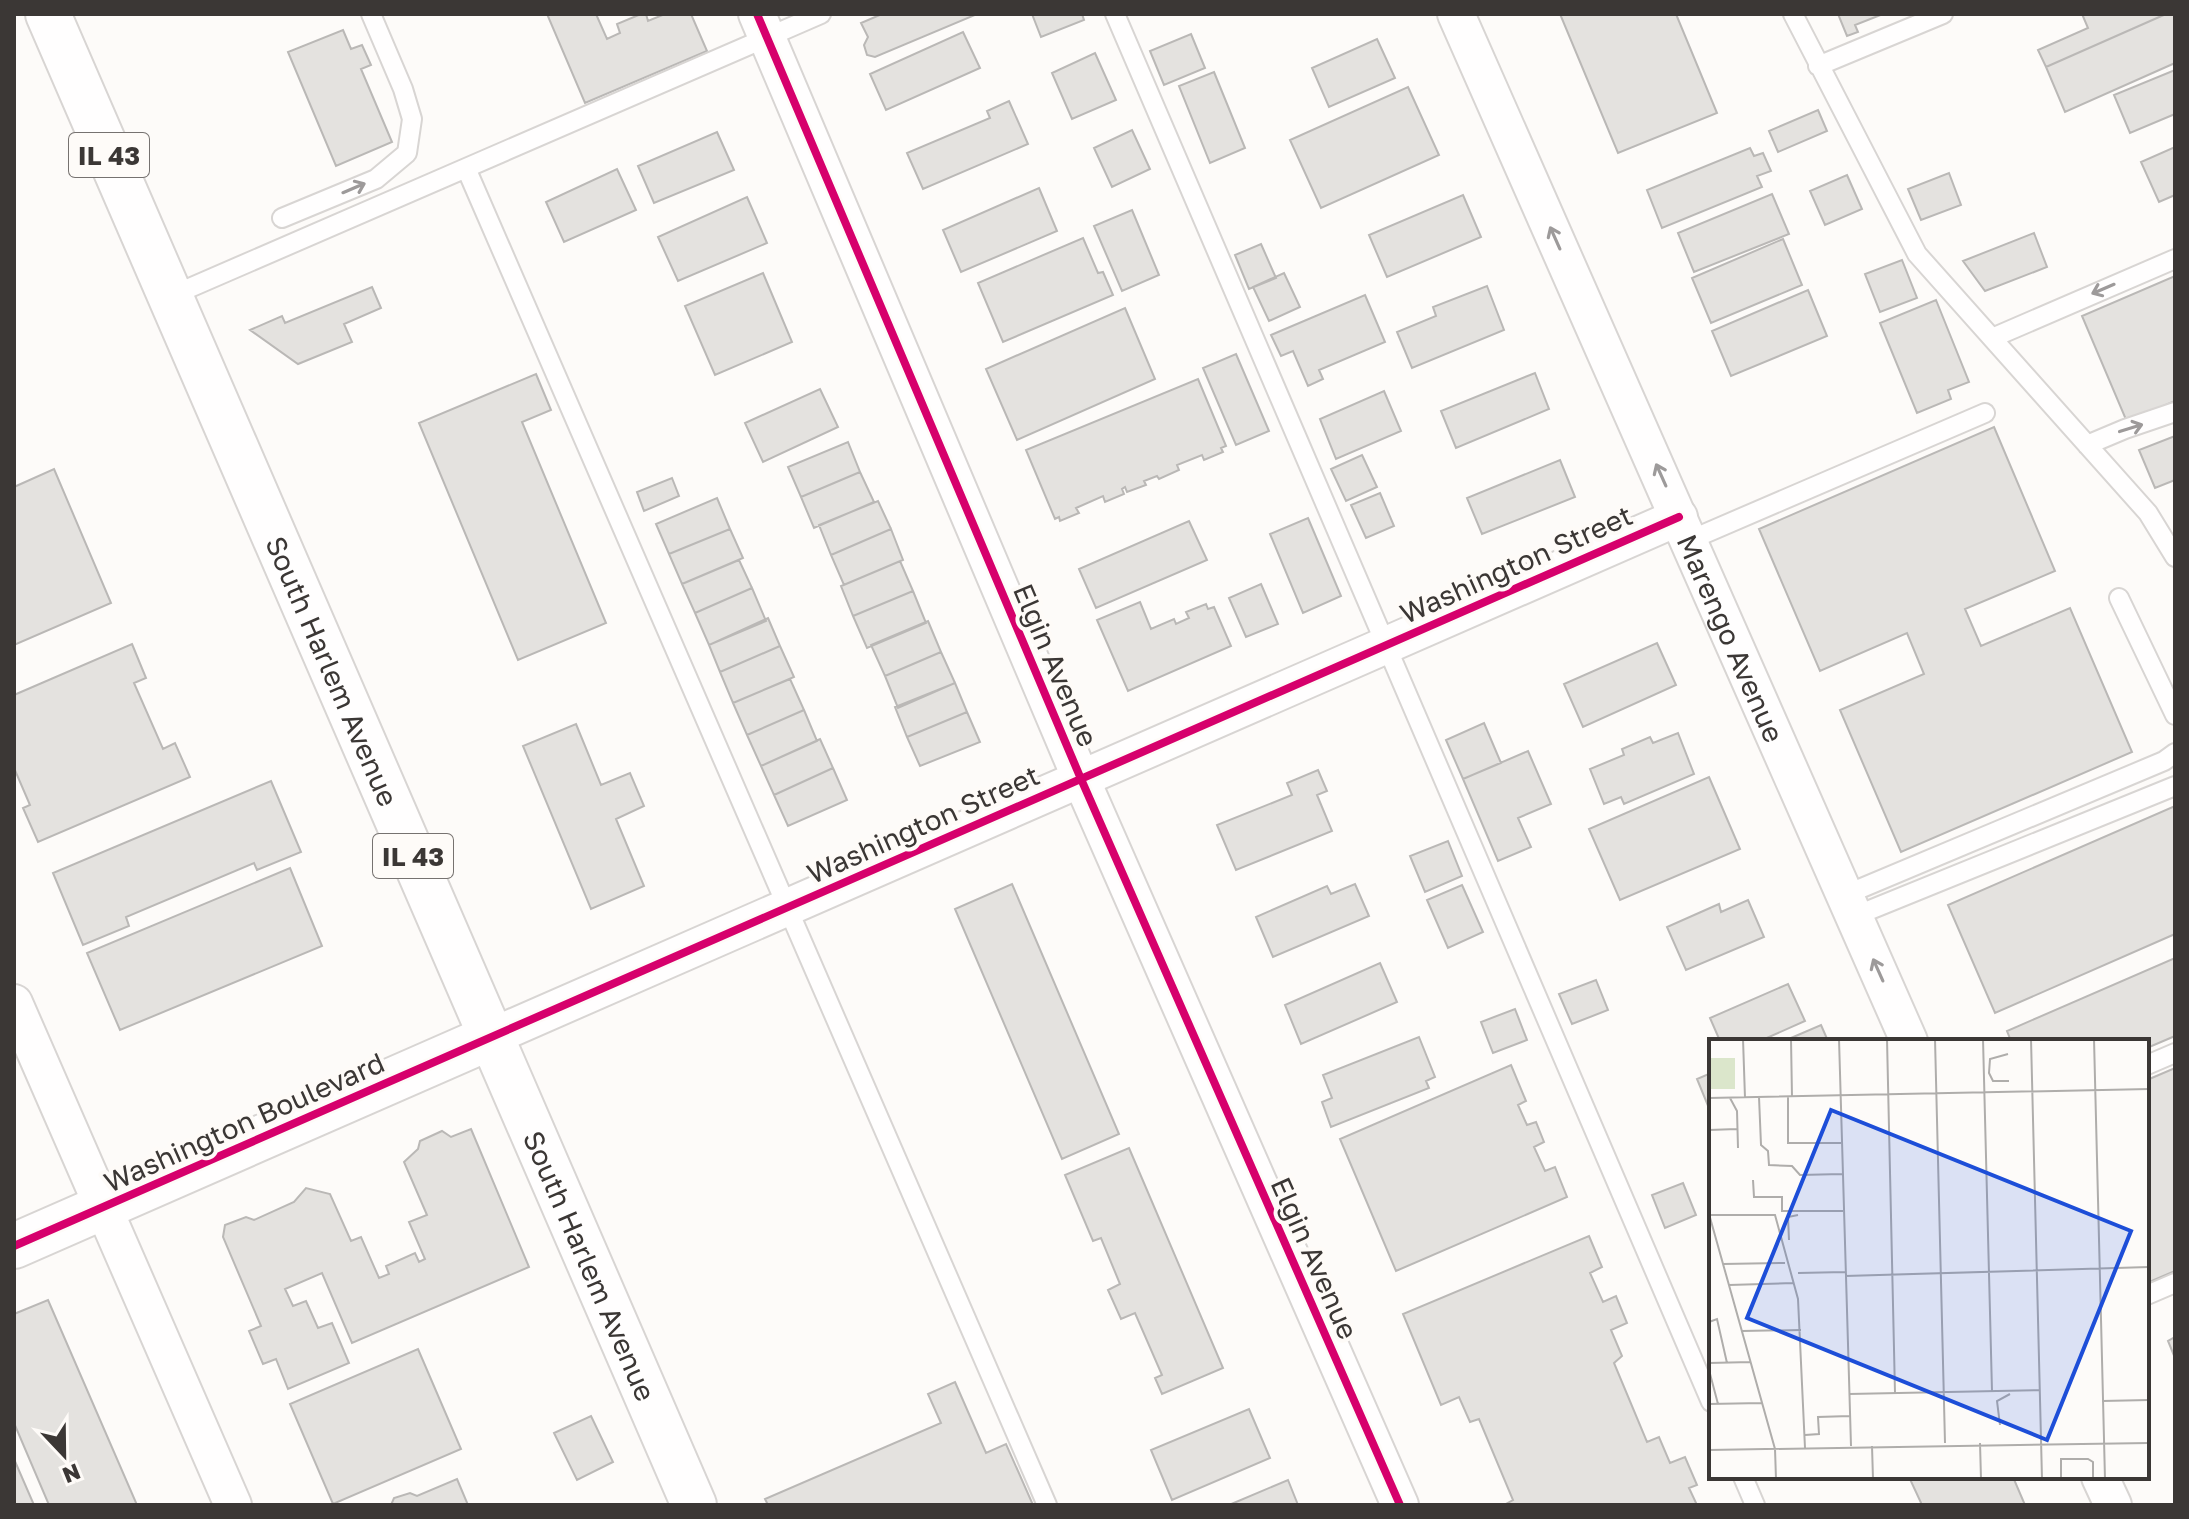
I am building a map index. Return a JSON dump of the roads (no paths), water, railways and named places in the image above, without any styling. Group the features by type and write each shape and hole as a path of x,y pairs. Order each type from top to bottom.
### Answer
{"main road":[{"name":"South Harlem Avenue","path":"48,14 694,1505"},
{"name":"Washington Boulevard","path":"14,1246 491,1037"}],"street":[{"name":"Marengo Avenue","path":"1456,14 1908,1039"},
{"name":"Elgin Avenue","path":"762,26 1081,779 1400,1505"},
{"name":"Washington Street","path":"491,1037 1386,645 1684,528"},
{"path":"14,1003 233,1505"},
{"path":"2101,1479 2113,1505"}],"lane":[{"path":"282,218 376,179 407,153 412,119 403,89 371,14"},
{"path":"171,296 466,168 762,26 821,14"},
{"path":"1115,14 1709,1397"},
{"path":"1793,14 1917,254 2148,513 2175,557"},
{"path":"1818,66 1943,14"},
{"path":"466,168 1047,1505"},
{"path":"1992,338 2175,259"},
{"path":"2087,445 2175,412"},
{"path":"1684,528 1985,413"},
{"path":"2119,598 2175,715"},
{"path":"1850,906 2164,761 2175,753"},
{"path":"1850,906 2175,786"},
{"path":"2149,1064 2175,1053"},
{"path":"2149,1294 2175,1283"},
{"path":"1744,1479 1755,1505"}]}
